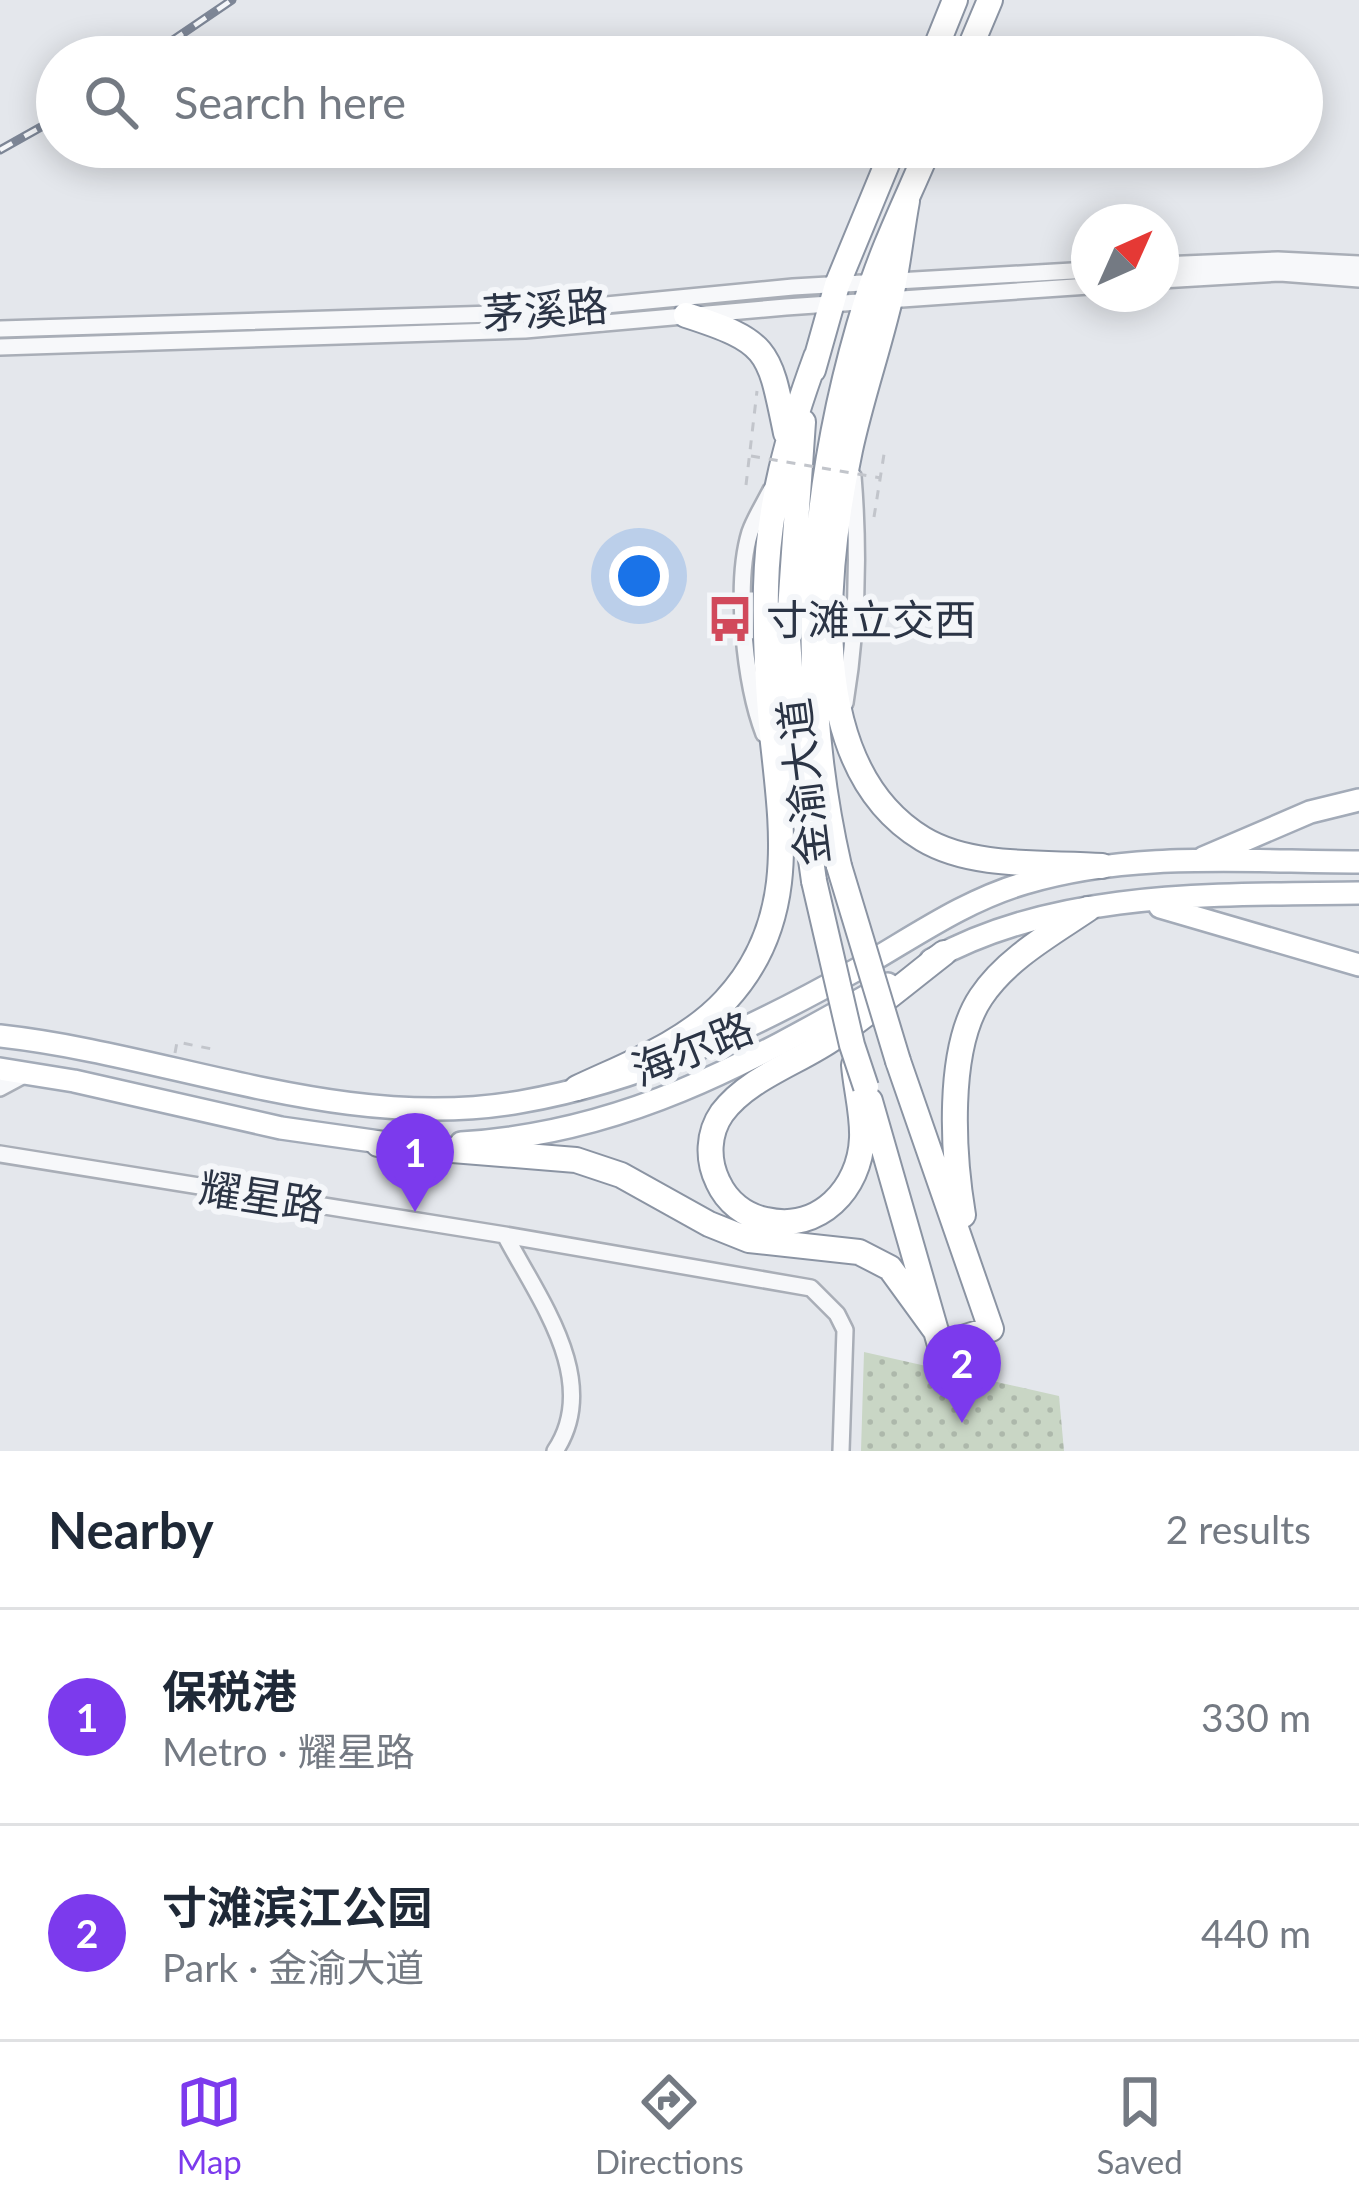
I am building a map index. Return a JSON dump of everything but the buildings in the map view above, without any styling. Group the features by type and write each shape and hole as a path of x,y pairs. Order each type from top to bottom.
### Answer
{"highway":[{"path":"941,36 956,0"},
{"path":"975,36 990,0"},
{"name":"金渝大道","path":"885,168 834,295 816,357 804,419 788,639 796,753 814,881 862,1090 939,1340 991,1329 898,1060 839,866 818,752 814,583 830,449 920,168"},
{"path":"880,292 840,504 832,619 834,685 851,756 869,788 924,840 993,859 1102,866"},
{"path":"686,315 729,329 759,348 773,371 787,436"},
{"path":"577,1088 696,1027 726,1000 769,933 784,857 766,583 787,436 816,357"},
{"path":"975,1283 957,1166 957,1109 966,1024 982,994 1008,967 1088,909"},
{"path":"862,1090 861,1152 832,1207 816,1216 778,1223 759,1219 728,1198 718,1183 710,1151 720,1115 755,1084 832,1040 944,953"},
{"path":"378,1144 576,1160 641,1184 709,1224 749,1240 859,1252 890,1268 939,1340"}],"main road":[{"path":"1196,861 1310,812 1359,800"},
{"name":"海尔路","path":"0,1036 375,1106 518,1103 698,1053 969,904 1023,884 1102,866 1359,862"},
{"name":"海尔路","path":"0,1070 378,1144 537,1135 673,1096 749,1062 944,953 1014,927 1142,902 1359,893"},
{"path":"1142,902 1359,965"}],"street":[{"path":"1179,265 1278,260 1359,264"},
{"name":"茅溪路","path":"524,321 1071,272"},
{"path":"1179,279 1280,273 1359,279"},
{"name":"茅溪路","path":"880,292 922,298 1071,287"},
{"name":"茅溪路","path":"0,347 37,337 686,315 834,295"},
{"name":"茅溪路","path":"0,329 37,337"},
{"path":"0,1088 28,1073"},
{"name":"耀星路","path":"0,1154 811,1288 837,1314 845,1330 842,1451"},
{"path":"505,1235 569,1366 574,1399 570,1425 555,1451"}],"path":[{"path":"746,484 757,387"},
{"path":"874,518 885,448"},
{"path":"751,456 880,478"},
{"path":"172,1068 177,1042 212,1049"}],"green space":[{"path":"864,1352 1059,1396 1064,1451 861,1451"}],"railway":[{"path":"179,36 232,0"},
{"path":"0,150 36,130"}],"place":[{"name":"寸滩立交西","path":"730,619"},
{"name":"保税港","path":"415,1212"},
{"name":"寸滩滨江公园","path":"962,1423"}]}
